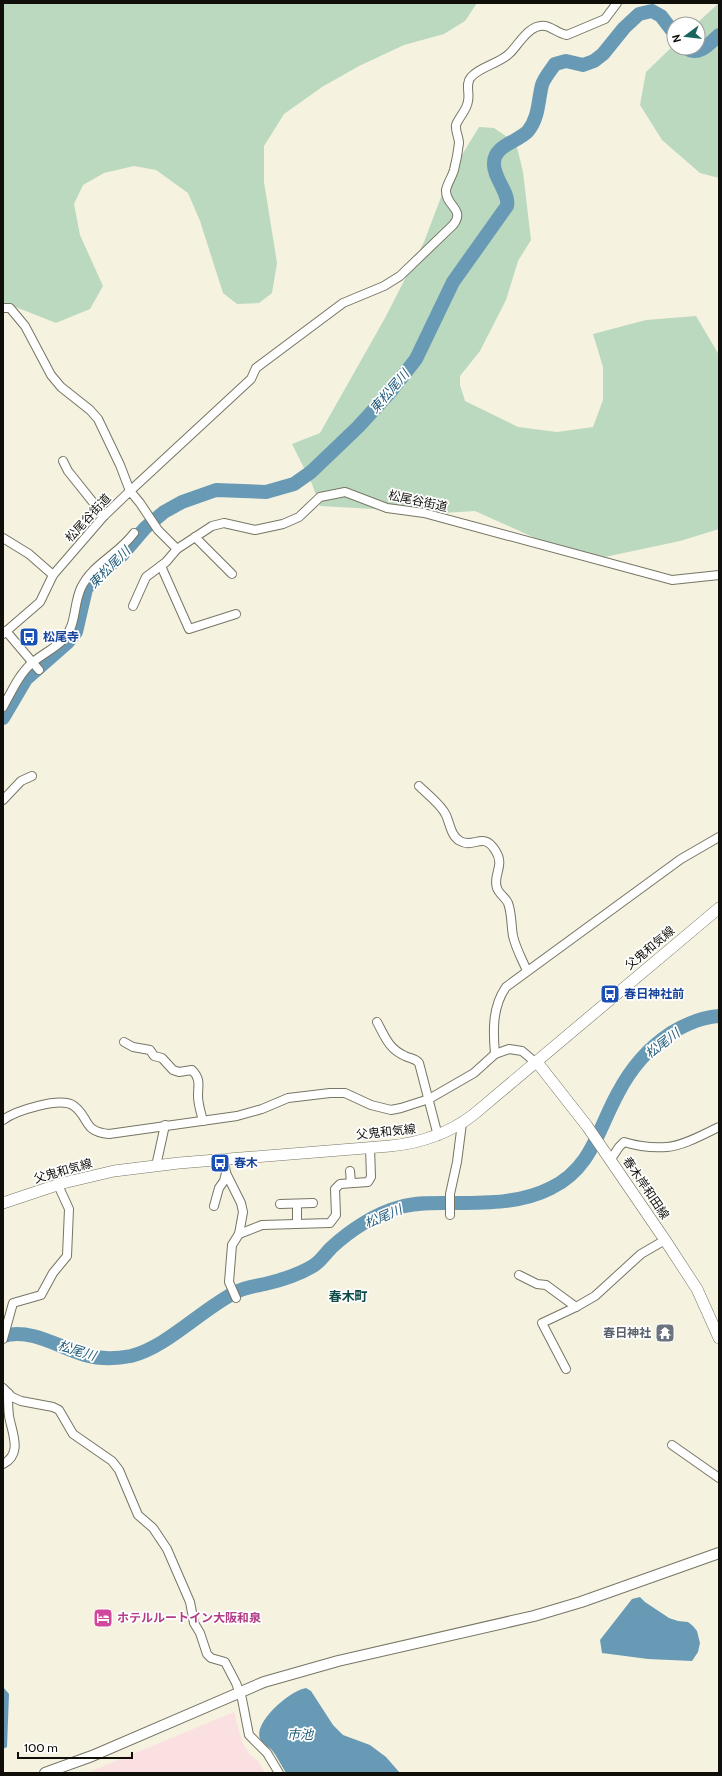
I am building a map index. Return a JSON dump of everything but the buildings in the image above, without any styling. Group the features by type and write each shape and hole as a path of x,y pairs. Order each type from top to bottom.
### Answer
{"main road":[{"name":"父鬼和気線","path":"3,1203 58,1185 114,1171 408,1144 438,1136 462,1123 719,908"},
{"name":"春木岸和田線","path":"534,1062 540,1066 588,1126 609,1156 697,1289 719,1338"}],"street":[{"name":"松尾谷街道","path":"5,632 40,602 53,575 104,516 251,379 256,368 344,303 384,286 400,276 453,226 458,219 458,215 448,197 446,190 454,170 458,152 459,142 456,124 466,109 469,100 468,86 470,78 478,71 509,55 525,35 533,29 545,26 568,35 597,24 605,19 617,3"},
{"path":"3,308 10,308 25,326 51,375 60,388 90,410 98,419 120,465 130,491 158,530 177,549"},
{"path":"63,461 68,471 104,516"},
{"name":"松尾谷街道","path":"132,606 146,577 161,566 177,549 212,526 224,523 255,530 283,524 299,517 320,496 345,492 387,508 424,513 672,580 719,575"},
{"path":"3,707 21,674 35,666 63,640 70,631 75,617 81,589 88,576 98,566 116,553 134,533"},
{"path":"195,537 232,574"},
{"path":"3,538 29,554 53,575"},
{"path":"161,566 189,630 236,614"},
{"path":"5,632 35,666"},
{"path":"3,800 21,781 32,776"},
{"path":"419,786 445,814 453,834 460,841 467,843 484,840 489,842 495,850 499,857 500,864 496,878 497,888 507,901 510,910 515,946 527,970"},
{"path":"495,1054 493,1030 500,996 506,987 527,970 681,858 719,837"},
{"path":"377,1022 389,1045 406,1057 415,1059 419,1063 438,1136"},
{"path":"124,1042 133,1047 150,1050 154,1056 162,1058 173,1070 179,1072 192,1070 197,1075 200,1084 198,1097 203,1121"},
{"path":"3,1120 26,1109 57,1103 69,1103 76,1107 90,1128 98,1133 109,1134 237,1116 262,1109 288,1098 330,1092 345,1093 371,1105 391,1110 429,1099 474,1073 495,1054 509,1049 522,1051 534,1062"},
{"path":"450,1213 450,1194 457,1162 462,1123"},
{"path":"156,1166 165,1125"},
{"path":"609,1156 624,1142 634,1145 667,1147 678,1145 719,1128"},
{"path":"239,1234 262,1225 297,1223 329,1226 336,1215 334,1189 340,1184 368,1182 371,1177 370,1147"},
{"path":"224,1160 226,1173 243,1212 239,1234 232,1245 229,1282 236,1298"},
{"path":"350,1170 351,1183"},
{"path":"214,1206 219,1188 224,1181 226,1173"},
{"path":"3,1339 8,1326 13,1303 41,1295 53,1273 67,1256 69,1209 58,1185"},
{"path":"280,1204 313,1203"},
{"path":"297,1204 297,1223"},
{"path":"566,1369 542,1323 595,1296 642,1254 665,1240"},
{"path":"519,1275 537,1284 546,1285 576,1307"},
{"path":"3,1464 10,1461 14,1455 15,1444 6,1391"},
{"path":"6,1391 21,1401 53,1407 60,1410 73,1434 112,1461 119,1470 138,1515 153,1528 167,1550 190,1602 194,1623 200,1633 207,1654 211,1658 225,1662 240,1692 249,1736 267,1753 279,1773"},
{"path":"672,1445 719,1478"},
{"path":"45,1773 92,1756 264,1682 338,1661 491,1628 534,1616 581,1602 719,1553"}],"shaded area":[{"path":"234,1712 242,1742 250,1755 258,1761 265,1773 87,1773"}],"green space":[{"path":"3,3 477,3 465,21 444,34 404,45 359,66 322,87 284,114 264,146 264,182 277,263 272,293 259,303 237,304 223,293 200,221 188,193 156,170 134,166 104,173 83,185 74,204 80,235 103,286 90,309 56,323 3,302"},
{"path":"719,3 719,178 700,173 662,140 640,105 646,72 666,53 666,56 706,56 706,16 705,16"},
{"path":"479,127 494,128 516,143 523,172 531,240 518,261 506,300 480,351 460,376 460,385 465,401 518,427 557,432 593,427 603,400 603,367 593,334 646,320 696,316 719,355 719,529 680,541 600,558 546,543 475,511 443,513 320,506 312,484 292,444 320,433 385,318 424,242 449,176"}],"water":[{"path":"640,1597 669,1618 688,1622 693,1626 697,1631 700,1643 698,1652 692,1661 648,1659 602,1653 600,1640 632,1599"},
{"path":"3,1687 9,1694 7,1747 3,1749"},
{"name":"市池","path":"306,1688 311,1691 333,1725 343,1735 370,1745 386,1757 400,1773 286,1773 271,1749 261,1741 259,1732 262,1724 275,1708 292,1694"}],"waterway":[{"name":"東松尾川","path":"3,718 26,679 68,642 76,632 86,589 96,576 122,555 145,528 164,512 182,502 216,490 266,492 294,484 311,472 358,427 391,391 416,359 453,282 507,206 506,196 494,169 495,157 502,148 524,135 532,126 536,115 543,82 555,64 566,61 583,65 594,61 603,54 624,28 639,14 652,11 661,16 666,23"},
{"name":"東松尾川","path":"706,46 719,35"},
{"name":"松尾川","path":"3,1336 14,1334 35,1336 75,1352 102,1358 131,1356 158,1345 223,1299 239,1290 284,1279 296,1275 313,1266 331,1248 354,1229 372,1218 391,1210 407,1205 504,1201 528,1197 540,1193 565,1180 585,1159 623,1084 634,1067 655,1045 682,1027 700,1019 719,1016"}],"place":[{"name":"松尾寺","path":"29,637"},
{"name":"春日神社前","path":"610,994"},
{"name":"春木","path":"220,1163"},
{"name":"春日神社","path":"665,1333"},
{"name":"ホテルルートイン大阪和泉","path":"103,1618"}],"district":[{"name":"春木町","path":"348,1296"}]}
